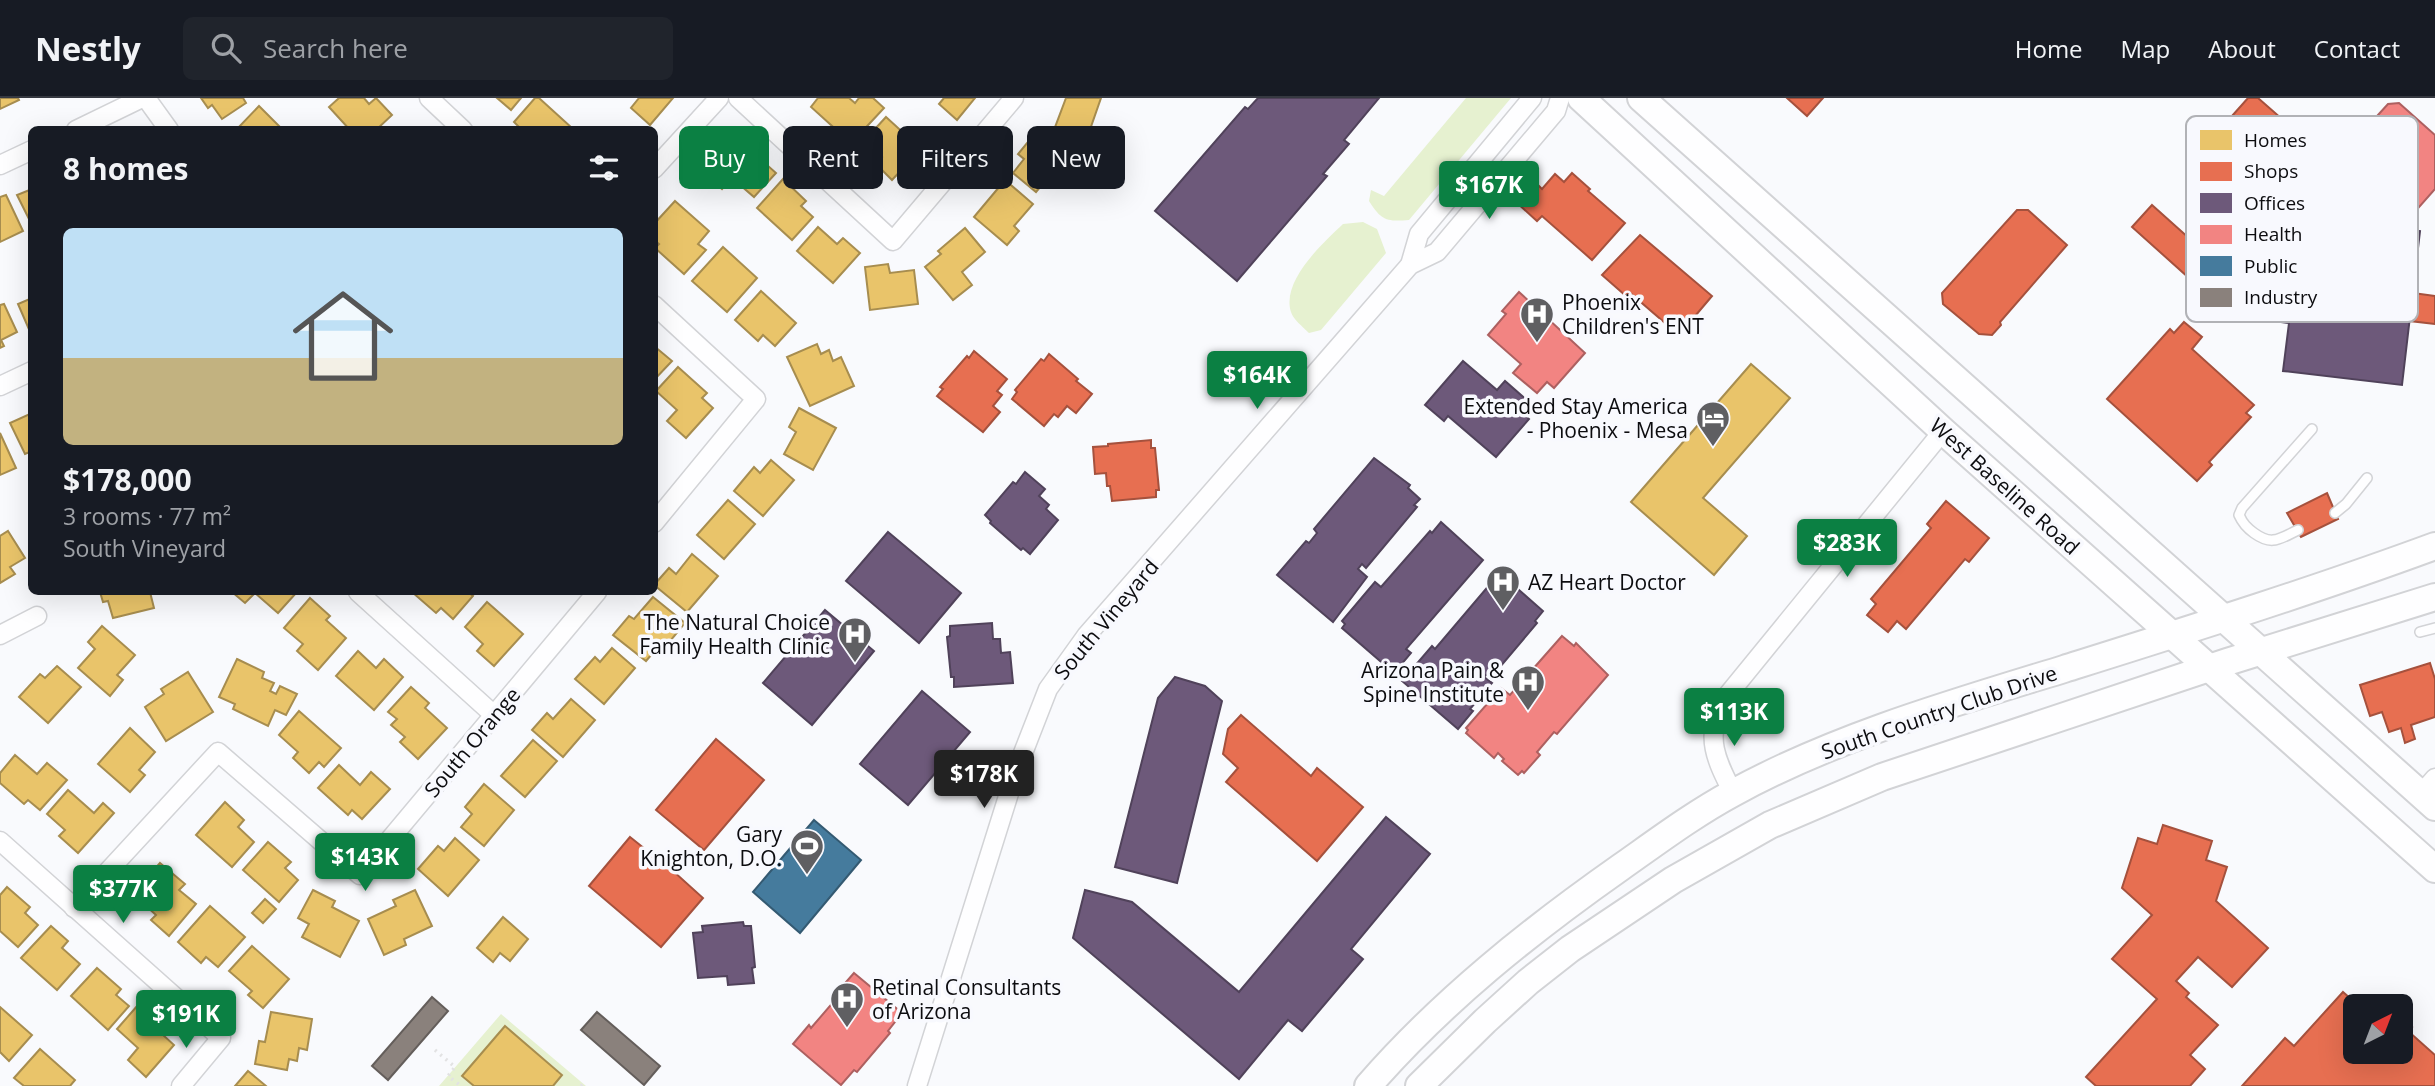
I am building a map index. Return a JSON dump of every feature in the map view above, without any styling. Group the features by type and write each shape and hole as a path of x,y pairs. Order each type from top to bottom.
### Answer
{"main road":[{"name":"West Baseline Road","path":"1581,98 1943,431 2435,869"},
{"path":"1641,98 2261,652 2430,793"},
{"name":"South Country Club Drive","path":"1368,1086 1426,1024 1528,936 1664,837 1733,793 1796,763 1879,729 2224,618 2435,546"},
{"name":"South Country Club Drive","path":"1419,1086 1528,982 1570,949 1673,880 1770,825 1882,777 2435,597"}],"street":[{"path":"84,126 144,98 166,126"},
{"path":"429,98 459,126"},
{"path":"658,165 719,98"},
{"path":"738,98 893,241 1014,98"},
{"name":"South Vineyard","path":"1410,265 1419,234 1532,98"},
{"name":"South Vineyard","path":"917,1086 1016,771 1048,689 1086,636 1410,265 1437,252 1556,111 1559,98"},
{"path":"0,165 28,152"},
{"path":"658,309 756,399 658,518"},
{"path":"0,386 28,373"},
{"path":"1733,793 1718,765 1713,742 1714,719 1721,702 1943,431"},
{"path":"361,595 494,715"},
{"name":"South Orange","path":"74,908 218,752 360,875 594,595"},
{"path":"0,635 37,616"},
{"path":"0,841 221,1038 181,1086"}],"lane":[{"path":"2298,530 2272,541 2264,540 2244,525 2239,515 2242,508 2312,429"},
{"path":"2335,513 2367,478"},
{"path":"2420,632 2435,628"}],"path":[{"path":"435,1050 455,1067 448,1076 461,1086"}],"green space":[{"path":"1466,98 1511,98 1409,220 1395,221 1381,216 1369,201 1371,190 1384,196"},
{"path":"1363,222 1377,229 1386,253 1321,330 1309,333 1291,312 1292,288 1315,252 1343,224"},
{"path":"501,1014 586,1086 553,1086 562,1074 505,1026 462,1076 474,1086 439,1086"}],"building: Homes":[{"path":"0,98 18,98 19,100 0,109"},
{"path":"201,98 243,98 246,103 222,119 212,105 208,108"},
{"path":"339,98 364,98 369,104 376,98 392,115 380,126 346,126 329,107"},
{"path":"497,98 521,98 511,110"},
{"path":"535,98 539,98 570,126 518,126 514,122"},
{"path":"639,98 673,98 650,125 631,108"},
{"path":"818,98 849,98 855,103 859,98 873,98 884,108 867,126 832,126 811,107"},
{"path":"944,98 975,98 957,120 939,104"},
{"path":"1066,98 1101,98 1091,126 1056,126"},
{"path":"259,106 279,126 240,126"},
{"path":"886,117 897,127 897,175 892,180 883,171 883,126 878,126"},
{"path":"1027,143 1027,185 1013,173 1024,159 1018,154"},
{"path":"769,167 776,173 769,181"},
{"path":"783,179 783,189 793,189 806,201 801,206 813,217 792,240 757,208"},
{"path":"1013,187 1033,204 1014,226 1019,231 1007,245 974,217 997,189 1013,189"},
{"path":"745,189 761,189 754,197"},
{"path":"28,191 28,217 17,195"},
{"path":"6,195 23,231 0,242 0,197"},
{"path":"675,201 709,231 698,244 706,250 684,274 658,251 658,220"},
{"path":"818,227 837,244 843,238 860,253 833,283 797,251"},
{"path":"965,228 985,252 962,272 972,285 953,300 925,267 941,254 938,251"},
{"path":"723,247 757,278 727,312 692,281"},
{"path":"888,264 890,273 914,270 918,304 870,310 865,267"},
{"path":"761,291 796,323 775,346 763,335 758,341 735,320"},
{"path":"28,300 28,327 18,304"},
{"path":"4,304 17,332 1,340 4,346 0,348 0,305"},
{"path":"817,344 821,354 829,350 833,361 841,357 854,386 810,406 787,357"},
{"path":"658,349 672,361 658,376"},
{"name":"Extended Stay America - Phoenix - Mesa","path":"1751,364 1790,398 1703,498 1747,536 1714,575 1631,502"},
{"path":"678,367 707,393 702,398 713,408 686,438 667,421 677,410 658,393 658,389"},
{"path":"799,408 836,428 813,470 784,454 796,432 789,427"},
{"path":"28,415 28,453 25,454 10,423"},
{"path":"0,433 16,468 0,475"},
{"path":"771,460 794,480 763,516 734,491 754,467 760,473"},
{"path":"728,500 755,524 724,559 697,535"},
{"path":"8,531 25,558 10,567 15,574 0,583 0,536"},
{"path":"692,554 718,576 687,612 658,588 658,580 669,568 676,574"},
{"path":"101,595 151,595 154,608 113,618 108,601 103,602"},
{"path":"236,595 253,595 245,603"},
{"path":"257,595 294,595 278,613"},
{"path":"415,595 473,596 453,619 441,608 436,613"},
{"path":"653,597 685,623 662,651 658,647 646,661 613,635 629,616 634,619"},
{"path":"310,598 330,616 326,620 346,638 318,670 297,651 303,644 284,628"},
{"path":"487,602 523,634 494,666 477,651 483,644 465,627"},
{"path":"102,626 135,655 117,675 123,680 110,696 78,668 95,649 88,642"},
{"path":"612,648 635,668 604,704 575,679 595,657 600,662"},
{"path":"358,651 376,668 384,659 403,677 374,710 336,676"},
{"path":"237,659 264,672 262,678 274,683 270,691 276,694 280,686 297,694 286,715 275,710 268,726 233,709 235,704 219,697"},
{"path":"57,666 81,687 48,723 19,697 40,674 45,678"},
{"path":"188,672 213,712 166,741 145,707 164,694 161,689"},
{"path":"411,687 429,703 425,708 447,728 418,759 400,742 405,737 391,725 397,719 388,712"},
{"path":"571,699 595,720 563,757 532,730 547,713 553,719"},
{"path":"299,711 341,748 324,767 319,762 309,773 293,758 298,752 279,735"},
{"path":"130,728 155,752 139,770 145,775 130,792 98,764"},
{"path":"533,740 557,761 525,797 501,776"},
{"path":"15,755 37,774 47,763 67,780 40,810 28,800 24,804 0,783 0,773"},
{"path":"339,765 360,785 371,772 390,789 362,819 352,810 348,815 318,788"},
{"path":"484,784 514,810 484,846 461,827 472,814 465,807"},
{"path":"68,790 94,813 103,803 114,813 78,853 59,836 65,830 47,814"},
{"path":"225,802 244,820 238,827 254,842 232,867 196,835"},
{"path":"455,838 479,860 448,896 418,869 438,846 444,851"},
{"path":"268,842 291,862 285,868 298,880 279,902 243,870"},
{"path":"160,863 185,884 179,890 196,904 169,936 151,920 156,915 133,894"},
{"path":"7,887 30,907 25,913 38,925 18,947 0,931 0,895"},
{"path":"313,890 335,901 332,907 359,921 340,957 302,937 309,924 298,918"},
{"path":"415,890 432,926 404,939 406,945 384,955 368,919 396,906 393,900"},
{"path":"265,899 276,909 263,923 252,913"},
{"path":"210,906 245,937 218,967 206,957 201,963 178,942"},
{"path":"503,917 528,939 510,961 500,953 493,962 477,948"},
{"path":"51,926 68,941 62,948 80,964 57,990 21,958"},
{"path":"252,946 289,979 263,1008 248,995 252,991 229,971"},
{"path":"97,968 121,989 116,995 129,1006 108,1030 71,996"},
{"path":"138,1005 167,1030 163,1035 174,1045 146,1077 128,1060 138,1048 117,1029"},
{"path":"0,1007 32,1035 9,1061 0,1052"},
{"path":"271,1012 312,1019 307,1050 299,1048 297,1061 289,1059 287,1070 255,1064 259,1041 265,1042"},
{"path":"505,1026 562,1075 553,1086 474,1086 462,1076"},
{"path":"40,1049 75,1080 70,1086 24,1086 14,1078"},
{"path":"248,1071 266,1086 235,1086"}],"building: Shops":[{"path":"1787,98 1823,98 1807,116"},
{"path":"2248,98 2258,98 2279,116 2232,116"},
{"path":"1572,173 1590,189 1588,191 1625,223 1592,260 1542,216 1537,221 1516,202 1534,181 1542,189 1555,174 1564,182"},
{"path":"2152,205 2186,235 2186,275 2132,227"},
{"path":"2017,210 2028,210 2067,245 2000,322 2001,325 1992,335 1979,334 1943,304 1942,293"},
{"path":"1640,235 1712,296 1679,335 1629,292 1626,296 1602,275"},
{"path":"2418,294 2435,296 2435,324 2418,322"},
{"path":"2184,322 2202,337 2192,349 2254,405 2246,413 2251,417 2209,462 2212,465 2197,481 2107,399 2170,329 2174,333"},
{"path":"974,351 1007,379 997,391 1002,395 993,406 1000,412 983,432 937,396 943,389 940,387"},
{"path":"1049,354 1092,394 1076,413 1067,406 1058,417 1054,414 1044,426 1012,399 1017,392 1015,390 1041,359 1044,361"},
{"path":"1151,440 1151,448 1155,448 1159,490 1156,490 1156,497 1112,501 1106,473 1095,474 1093,447"},
{"path":"2327,493 2338,519 2301,537 2287,513"},
{"path":"1946,501 1989,538 1969,562 1965,559 1906,629 1897,621 1888,632 1867,615 1876,604 1871,599 1931,528 1927,524"},
{"path":"2430,663 2435,679 2435,717 2411,725 2415,739 2405,743 2401,728 2389,732 2382,712 2370,716 2360,685"},
{"path":"1241,715 1311,776 1317,768 1363,807 1317,861 1226,782 1238,768 1223,754 1228,729"},
{"path":"716,739 764,780 704,850 656,810"},
{"path":"2163,825 2212,841 2206,860 2227,867 2216,901 2268,948 2232,987 2198,957 2176,981 2189,993 2186,997 2218,1025 2190,1055 2205,1069 2190,1086 2096,1086 2086,1077 2157,999 2112,959 2152,915 2122,888 2138,838 2157,844"},
{"path":"630,837 650,853 651,851 703,898 661,947 589,886"},
{"path":"2343,992 2345,994 2343,994 2343,1064 2413,1064 2413,1035 2435,1055 2435,1086 2242,1086 2285,1038 2294,1046"}],"building: Offices":[{"path":"1258,98 1379,98 1344,140 1349,144 1323,174 1327,176 1237,281 1155,211 1245,107 1248,109"},
{"path":"2281,322 2409,322 2402,385 2283,371 2289,323"},
{"path":"1463,361 1497,390 1505,381 1529,402 1521,411 1529,419 1496,457 1448,416 1444,421 1425,405"},
{"path":"1374,458 1410,485 1408,488 1420,499 1414,505 1417,507 1366,568 1362,564 1358,569 1367,577 1333,622 1277,575 1306,541 1309,543 1317,533 1314,529"},
{"path":"1025,472 1045,489 1039,496 1049,505 1046,509 1058,520 1030,554 1023,548 1021,550 990,523 985,515"},
{"path":"1441,522 1483,560 1406,649 1411,653 1394,673 1342,628 1345,624 1342,621 1375,582 1381,587"},
{"path":"888,532 961,593 919,643 846,581"},
{"path":"1497,576 1509,586 1511,583 1543,611 1535,621 1537,623 1495,673 1491,670 1484,677 1492,683 1470,709 1473,711 1458,729 1402,681 1432,646 1435,649"},
{"path":"825,610 874,651 812,725 763,683"},
{"path":"992,623 993,639 1000,639 1001,653 1010,652 1013,683 954,687 947,637 950,636 950,626"},
{"path":"1175,677 1205,686 1222,701 1177,883 1115,867 1158,698"},
{"path":"922,691 970,732 908,805 860,764"},
{"path":"1386,817 1430,854 1351,949 1363,959 1302,1031 1288,1020 1239,1079 1073,938 1085,890 1132,902 1239,992"},
{"path":"743,922 744,926 751,926 754,983 728,985 727,976 698,978 693,933 703,932 702,926"}],"building: Health":[{"path":"2399,103 2414,116 2377,116 2388,104"},
{"path":"2418,120 2435,135 2435,189 2418,208"},
{"name":"Phoenix Children's ENT","path":"1519,292 1585,353 1554,388 1547,382 1537,393 1513,373 1521,364 1488,335 1506,314 1502,311"},
{"name":"Arizona Pain & Spine Institute","path":"1562,636 1574,646 1576,643 1608,675 1557,734 1554,732 1537,752 1540,755 1524,773 1522,771 1518,775 1502,761 1504,759 1498,753 1494,758 1466,733 1466,728 1501,688 1510,695"},
{"name":"Retinal Consultants of Arizona","path":"854,973 902,1013 888,1031 890,1033 857,1072 854,1070 841,1085 793,1044 809,1025 811,1028 842,992 839,990"}],"building: Public":[{"name":"Gary Knighton, D.O.","path":"814,820 861,860 800,933 753,892"}],"building: Industry":[{"path":"432,997 448,1011 388,1080 372,1066"},
{"path":"597,1012 660,1066 644,1085 581,1030"}],"place":[{"name":"Phoenix Children's ENT","path":"1537,344"},
{"name":"Extended Stay America - Phoenix - Mesa","path":"1713,448"},
{"name":"AZ Heart Doctor","path":"1503,612"},
{"name":"The Natural Choice Family Health Clinic","path":"855,664"},
{"name":"Arizona Pain & Spine Institute","path":"1528,712"},
{"name":"Gary Knighton, D.O.","path":"807,876"},
{"name":"Retinal Consultants of Arizona","path":"847,1029"}]}
